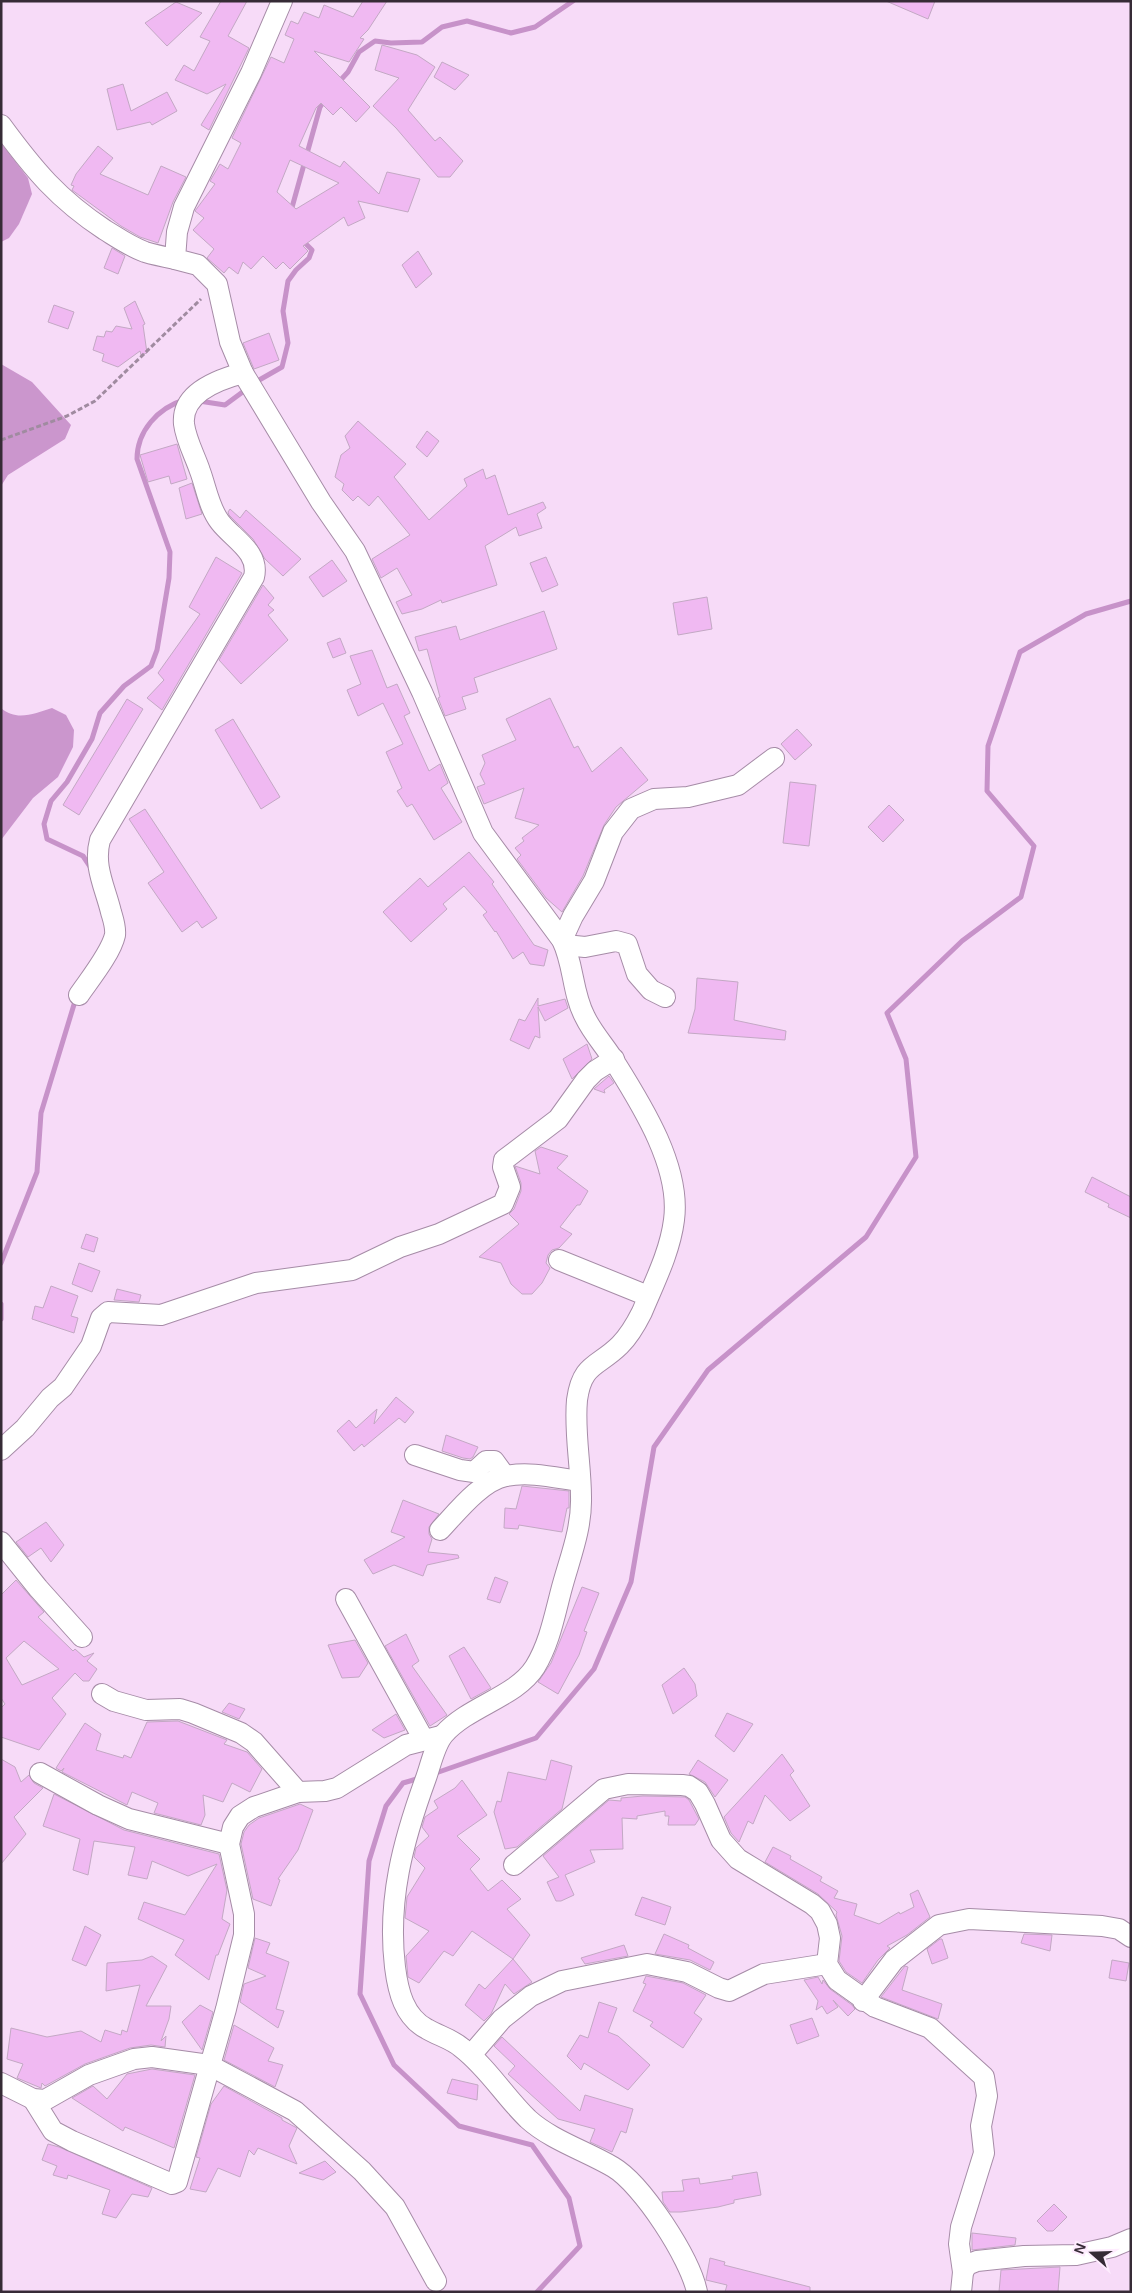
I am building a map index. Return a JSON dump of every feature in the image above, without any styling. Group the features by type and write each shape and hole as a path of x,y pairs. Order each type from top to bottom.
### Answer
{"street":[{"path":"175,259 177,232 184,207 252,73 282,1"},
{"path":"1,124 36,172 57,193 91,220 120,240 144,252 198,265 217,284 230,342 243,373 321,502 356,551 422,692 483,833 564,942 581,1009 594,1033 614,1059 652,1125 671,1179 674,1223 661,1266 634,1328 618,1347 589,1368 582,1380 577,1404 581,1514 553,1624 538,1663 530,1674 514,1687 463,1718 434,1742 406,1745 337,1788 325,1791 298,1792 254,1807 240,1816 233,1827 229,1844 244,1914 244,1935 228,1999 176,2182 172,2184 72,2141 53,2130 33,2099"},
{"path":"79,994 94,974 115,936 115,926 97,867 100,840 254,577 256,565 252,556 216,516 184,423 188,406 207,386 216,380 243,373"},
{"path":"564,942 573,916 594,881 613,832 631,809 654,798 688,796 738,785 774,758"},
{"path":"564,942 585,947 616,941 627,944 637,974 651,990 665,997"},
{"path":"1,1450 25,1428 50,1398 63,1387 91,1346 101,1318 108,1312 161,1315 256,1283 352,1270 400,1247 439,1234 497,1208 505,1201 510,1190 503,1165 506,1158 558,1119 586,1080 595,1071 614,1059"},
{"path":"559,1260 648,1296"},
{"path":"415,1455 460,1470 474,1472 486,1461 494,1461 505,1476"},
{"path":"440,1530 478,1491 505,1476 522,1474 580,1481"},
{"path":"1,1542 38,1588 82,1637"},
{"path":"346,1599 434,1742 422,1790 406,1833 394,1898 392,1935 395,1969 405,2008 412,2018 429,2031 460,2046 471,2055 530,2121 546,2132 614,2168 632,2181 688,2264 697,2292"},
{"path":"102,1694 114,1701 146,1710 180,1709 241,1733 254,1742 271,1759 298,1792"},
{"path":"40,1772 98,1805 129,1819 229,1844"},
{"path":"514,1865 604,1789 628,1784 689,1786 698,1792 721,1840 738,1859 812,1904 820,1911 827,1924 830,1938 827,1964 837,1980 863,2001 930,2028 984,2077 987,2096 981,2126 984,2153 961,2227 962,2282"},
{"path":"863,2001 894,1960 939,1924 969,1920 1102,1926 1119,1929 1131,1937"},
{"path":"471,2055 502,2019 531,1996 562,1982 647,1964 687,1972 729,1991 764,1974 827,1964"},
{"path":"1,2083 33,2099 45,2100 89,2075 134,2058 152,2057 209,2064 295,2111 362,2171 395,2207 436,2281"},
{"path":"962,2282 967,2265 977,2261 1024,2256 1076,2255 1112,2247 1131,2240"}],"path":[{"path":"1,440 58,420 95,401 217,284"}],"shaded area":[{"path":"1,143 28,178 32,194 19,224 9,238 1,242"},
{"path":"1,364 32,382 71,425 65,439 8,475 1,486"},
{"path":"1,708 13,715 26,715 52,708 66,715 74,730 73,747 58,777 33,798 1,840"}],"building":[{"path":"221,1 247,1 228,36 249,48 209,130 201,125 226,84 207,94 175,80 184,65 194,71 210,41 200,37"},
{"path":"363,1 387,1 368,30 360,38 364,39 349,62 314,51 370,107 356,122 341,107 333,115 321,103 316,108 299,146 340,167 344,161 379,194 387,172 420,179 408,212 358,201 365,218 348,226 344,217 303,246 308,251 290,269 283,262 276,269 263,256 251,269 243,262 238,274 229,267 224,273 207,258 214,249 193,230 204,218 195,211 215,184 210,181 220,164 228,169 241,143 232,138 271,57 284,63 294,39 285,35 291,21 298,24 304,12 319,18 324,5 353,17","holes":["290,160 339,183 296,209 277,192"]},
{"path":"886,1 935,1 928,19"},
{"path":"176,2 202,13 167,46 145,23"},
{"path":"382,45 417,55 435,67 408,110 435,141 440,137 463,161 450,177 438,177 396,128 373,106 399,78 375,70"},
{"path":"442,62 469,75 455,90 434,77"},
{"path":"123,84 131,111 167,92 177,111 152,125 150,122 117,130 107,89"},
{"path":"98,146 113,158 100,174 148,195 161,166 186,177 173,202 158,243 140,237 121,226 72,190 74,186 71,185 76,174"},
{"path":"112,248 125,256 118,274 104,268"},
{"path":"418,251 432,274 416,288 402,265"},
{"path":"135,301 145,324 143,325 147,353 141,355 140,351 118,367 102,361 104,354 93,350 97,336 104,337 106,331 112,332 116,326 132,329 124,308"},
{"path":"54,305 74,312 68,329 48,322"},
{"path":"269,333 279,360 254,369 243,343"},
{"path":"358,421 406,464 394,477 429,520 467,486 464,479 483,469 486,479 495,475 508,515 543,502 546,508 537,514 542,528 519,536 516,527 485,546 497,585 442,603 441,600 422,609 402,614 396,602 412,595 397,568 381,578 372,559 410,535 378,496 369,506 358,496 353,501 342,490 344,484 335,477 341,455 350,448 345,436"},
{"path":"427,431 439,441 427,457 416,447"},
{"path":"177,444 187,479 171,484 169,476 148,482 140,455"},
{"path":"192,483 202,514 186,519 179,488"},
{"path":"230,509 240,518 246,510 301,559 283,576 265,559 253,539 229,515"},
{"path":"216,557 242,573 162,710 147,698 164,680 158,673 200,614 189,607"},
{"path":"546,557 558,585 542,592 530,563"},
{"path":"332,560 347,581 323,597 309,577"},
{"path":"263,585 274,598 268,605 274,610 268,615 288,640 241,684 219,660"},
{"path":"707,597 712,629 678,635 673,603"},
{"path":"544,611 557,649 474,678 478,692 462,697 466,709 445,716 438,698 440,697 427,649 419,651 415,637 456,626 460,640"},
{"path":"340,638 346,653 333,658 327,643"},
{"path":"372,650 387,688 397,684 410,713 404,716 429,771 440,764 448,783 441,788 462,822 434,840 412,804 407,807 397,791 402,788 386,752 403,744 383,703 358,716 347,690 361,684 350,656"},
{"path":"550,698 574,748 578,746 592,772 621,747 648,780 616,807 604,825 583,876 562,912 546,898 517,859 521,855 515,848 524,841 522,838 539,825 515,818 524,788 484,804 477,787 485,784 480,774 485,763 482,755 516,740 506,719"},
{"path":"127,699 143,709 79,815 63,805"},
{"path":"233,719 280,797 261,809 215,730"},
{"path":"797,729 812,745 795,760 781,744"},
{"path":"790,782 816,785 809,846 783,843"},
{"path":"889,805 904,820 883,842 868,827"},
{"path":"145,809 217,918 202,928 197,921 182,932 148,883 164,872 129,819"},
{"path":"469,852 494,882 492,884 534,945 548,950 544,966 530,964 523,952 513,959 496,931 483,915 487,912 464,886 443,904 447,909 411,942 383,912 420,878 428,887"},
{"path":"697,978 738,982 734,1020 786,1031 785,1040 688,1033 695,1009"},
{"path":"538,998 538,1006 565,999 568,1008 545,1021 538,1007 540,1038 535,1036 529,1049 510,1040 519,1019 525,1021"},
{"path":"587,1044 592,1059 572,1079 563,1059"},
{"path":"609,1076 614,1083 604,1090 605,1093 594,1089"},
{"path":"541,1147 568,1156 557,1168 588,1191 580,1205 577,1205 560,1227 572,1234 559,1248 552,1250 548,1255 546,1263 550,1268 542,1283 532,1294 522,1294 511,1284 501,1263 479,1257 519,1224 509,1214 514,1209 521,1191 521,1183 515,1166 540,1174 535,1151"},
{"path":"1092,1177 1131,1197 1131,1218 1108,1207 1109,1204 1085,1192"},
{"path":"86,1234 98,1238 94,1252 81,1248"},
{"path":"79,1263 100,1271 92,1292 72,1284"},
{"path":"51,1286 78,1296 71,1316 78,1318 74,1333 32,1319 35,1306 43,1308"},
{"path":"117,1289 141,1295 139,1302 114,1300"},
{"path":"396,1397 414,1412 405,1423 399,1418 364,1447 362,1444 354,1451 337,1431 349,1420 356,1428 377,1409 374,1424"},
{"path":"446,1435 478,1447 473,1457 470,1459 463,1458 442,1451"},
{"path":"522,1486 569,1491 569,1508 567,1508 562,1532 519,1525 518,1529 504,1528 505,1508 516,1509"},
{"path":"403,1500 439,1514 429,1527 429,1534 432,1539 428,1552 458,1555 459,1558 427,1565 423,1576 394,1565 373,1574 364,1560 405,1537 391,1532"},
{"path":"46,1522 64,1545 51,1562 41,1548 28,1557 16,1542"},
{"path":"495,1577 508,1582 500,1603 487,1599"},
{"path":"16,1580 44,1612 38,1617 73,1651 75,1649 84,1657 94,1653 87,1661 97,1669 89,1681 83,1681 75,1673 52,1698 66,1714 39,1750 1,1737 1,1708 5,1704 1,1698 1,1595","holes":["24,1641 59,1669 22,1685 6,1658"]},
{"path":"582,1587 599,1593 584,1631 587,1632 579,1655 558,1694 538,1682 551,1663"},
{"path":"406,1634 419,1661 412,1666 447,1715 430,1726 385,1646"},
{"path":"355,1640 368,1663 359,1677 342,1678 328,1645"},
{"path":"464,1647 491,1688 471,1699 449,1656"},
{"path":"684,1668 695,1684 697,1696 673,1714 662,1685"},
{"path":"229,1703 245,1709 239,1719 222,1712"},
{"path":"727,1713 753,1724 734,1752 715,1736"},
{"path":"396,1714 405,1730 384,1738 372,1730"},
{"path":"178,1721 227,1740 224,1744 247,1752 262,1769 250,1792 232,1783 223,1802 203,1795 205,1815 201,1825 154,1813 158,1803 132,1792 127,1805 62,1772 64,1768 61,1771 56,1768 85,1723 101,1734 96,1750 123,1758 124,1755 131,1758 147,1722"},
{"path":"782,1754 794,1771 790,1775 810,1806 790,1821 765,1795 753,1824 748,1821 739,1842 731,1833 724,1817"},
{"path":"1,1759 15,1767 21,1782 29,1775 34,1783 43,1788 14,1817 26,1834 1,1864"},
{"path":"551,1760 572,1766 562,1809 517,1847 505,1849 494,1812 497,1801 501,1802 508,1772 546,1780"},
{"path":"698,1760 728,1780 715,1797 705,1782 689,1774"},
{"path":"462,1780 487,1815 457,1836 480,1859 470,1869 488,1891 502,1880 521,1899 507,1909 530,1935 513,1959 472,1931 453,1956 444,1951 419,1983 408,1977 406,1956 429,1931 405,1918 407,1897 425,1868 414,1857 416,1848 429,1836 422,1827 425,1817 438,1808 434,1801 455,1788"},
{"path":"54,1794 124,1830 219,1854 227,1890 222,1919 230,1924 218,1955 216,1955 209,1980 175,1955 184,1940 138,1919 144,1902 185,1915 217,1864 188,1876 152,1861 147,1879 128,1875 135,1847 94,1841 88,1875 73,1870 80,1839 43,1826"},
{"path":"643,1796 685,1797 689,1800 699,1819 695,1825 668,1825 669,1816 665,1816 665,1811 637,1816 637,1819 622,1818 623,1849 590,1850 595,1862 565,1875 574,1895 561,1901 556,1901 547,1882 559,1877 543,1856 609,1800 621,1801 621,1798"},
{"path":"300,1804 313,1810 298,1850 278,1879 280,1880 271,1906 253,1899 241,1844 244,1832 249,1825 259,1818"},
{"path":"773,1847 791,1856 790,1859 822,1877 820,1881 838,1891 834,1898 857,1904 854,1915 879,1924 899,1912 900,1914 914,1907 910,1894 918,1890 930,1917 907,1935 887,1946 890,1948 878,1960 862,1983 846,1972 839,1961 842,1936 836,1915 837,1912 818,1894 765,1862"},
{"path":"642,1897 671,1907 665,1925 635,1915"},
{"path":"85,1926 101,1935 86,1966 72,1960"},
{"path":"664,1934 689,1945 688,1948 714,1962 710,1970 690,1960 655,1954"},
{"path":"1024,1934 1052,1935 1050,1951 1021,1943"},
{"path":"255,1938 270,1943 266,1953 289,1962 276,2009 284,2011 278,2028 240,2002 244,1984 266,1976 248,1968"},
{"path":"942,1939 948,1958 932,1964 927,1949"},
{"path":"624,1945 628,1956 585,1964 581,1958"},
{"path":"152,1956 167,1966 146,2006 171,2006 169,2019 161,2041 166,2036 165,2047 151,2045 130,2048 85,2064 45,2086 42,2083 41,2088 17,2078 23,2064 7,2059 11,2028 47,2037 81,2031 101,2042 105,2030 121,2035 122,2030 127,2032 140,1985 106,1991 107,1963 142,1960"},
{"path":"513,1959 532,1982 514,1994 505,1984 491,2014 484,2021 465,2005 479,1984 485,1989"},
{"path":"1112,1960 1129,1963 1126,1981 1109,1978"},
{"path":"905,1966 908,1967 902,1990 942,2004 938,2019 881,1997"},
{"path":"646,1976 683,1983 706,1995 694,2013 702,2019 683,2048 650,2026 653,2022 633,2011 646,1984 643,1983"},
{"path":"818,1977 822,1984 823,1980 830,1989 852,2005 855,2009 848,2016 833,2000 838,2007 827,2014 822,2006 816,2010 818,2001 804,1980"},
{"path":"599,2002 617,2008 608,2032 618,2036 650,2065 628,2090 584,2063 581,2070 567,2056 580,2035 588,2038"},
{"path":"200,2005 213,2012 202,2050 182,2022"},
{"path":"812,2018 819,2036 797,2044 790,2025"},
{"path":"234,2025 274,2048 268,2061 283,2065 275,2087 224,2060"},
{"path":"502,2037 580,2111 585,2095 633,2109 626,2133 621,2131 612,2152 590,2142 595,2129 558,2119 508,2074 515,2066 494,2046"},
{"path":"152,2069 195,2075 174,2148 125,2127 123,2131 72,2098 93,2086 107,2099 127,2074"},
{"path":"452,2079 478,2085 477,2100 447,2093"},
{"path":"224,2086 297,2128 289,2146 297,2164 258,2148 254,2155 249,2150 240,2177 218,2168 206,2192 190,2189 200,2158 196,2157 211,2104"},
{"path":"48,2144 59,2147 152,2188 148,2197 132,2194 116,2218 102,2214 110,2190 68,2175 67,2179 53,2175 57,2166 42,2160"},
{"path":"325,2161 336,2172 323,2180 299,2173"},
{"path":"757,2172 761,2195 734,2200 734,2203 718,2207 681,2212 670,2212 663,2202 662,2192 684,2191 682,2180 699,2178 700,2184 733,2179 732,2176"},
{"path":"1054,2204 1067,2217 1053,2231 1047,2231 1037,2221"},
{"path":"972,2233 1016,2238 1015,2245 972,2250"},
{"path":"710,2258 725,2262 724,2265 810,2287 810,2292 725,2292 727,2285 706,2280"},
{"path":"1060,2267 1058,2292 999,2292 1001,2270"}],"waterway":[{"path":"337,84 348,72 359,52 375,41 391,43 422,42 442,27 467,21 511,33 535,27 573,1"},
{"path":"291,211 320,107 326,98"},
{"path":"254,383 282,367 288,343 283,311 288,281 296,270 309,258 312,250 301,239"},
{"path":"199,401 225,405 248,388"},
{"path":"91,868 83,856 47,839 44,824 51,801 67,782 92,739 100,713 124,686 151,666 157,650 169,578 170,552 137,459 138,449 145,430 151,422 166,409 184,400"},
{"path":"433,1774 536,1738 594,1669 631,1582 654,1447 708,1370 866,1237 916,1157 906,1059 887,1013 962,941 1021,897 1034,846 987,791 988,746 1020,652 1086,614 1131,601"},
{"path":"1,1263 37,1172 41,1113 76,998"},
{"path":"1,1304 1,1319"},
{"path":"420,1778 403,1783 386,1806 369,1861 360,1994 394,2065 459,2126 532,2145 569,2198 580,2246 537,2292"}]}
